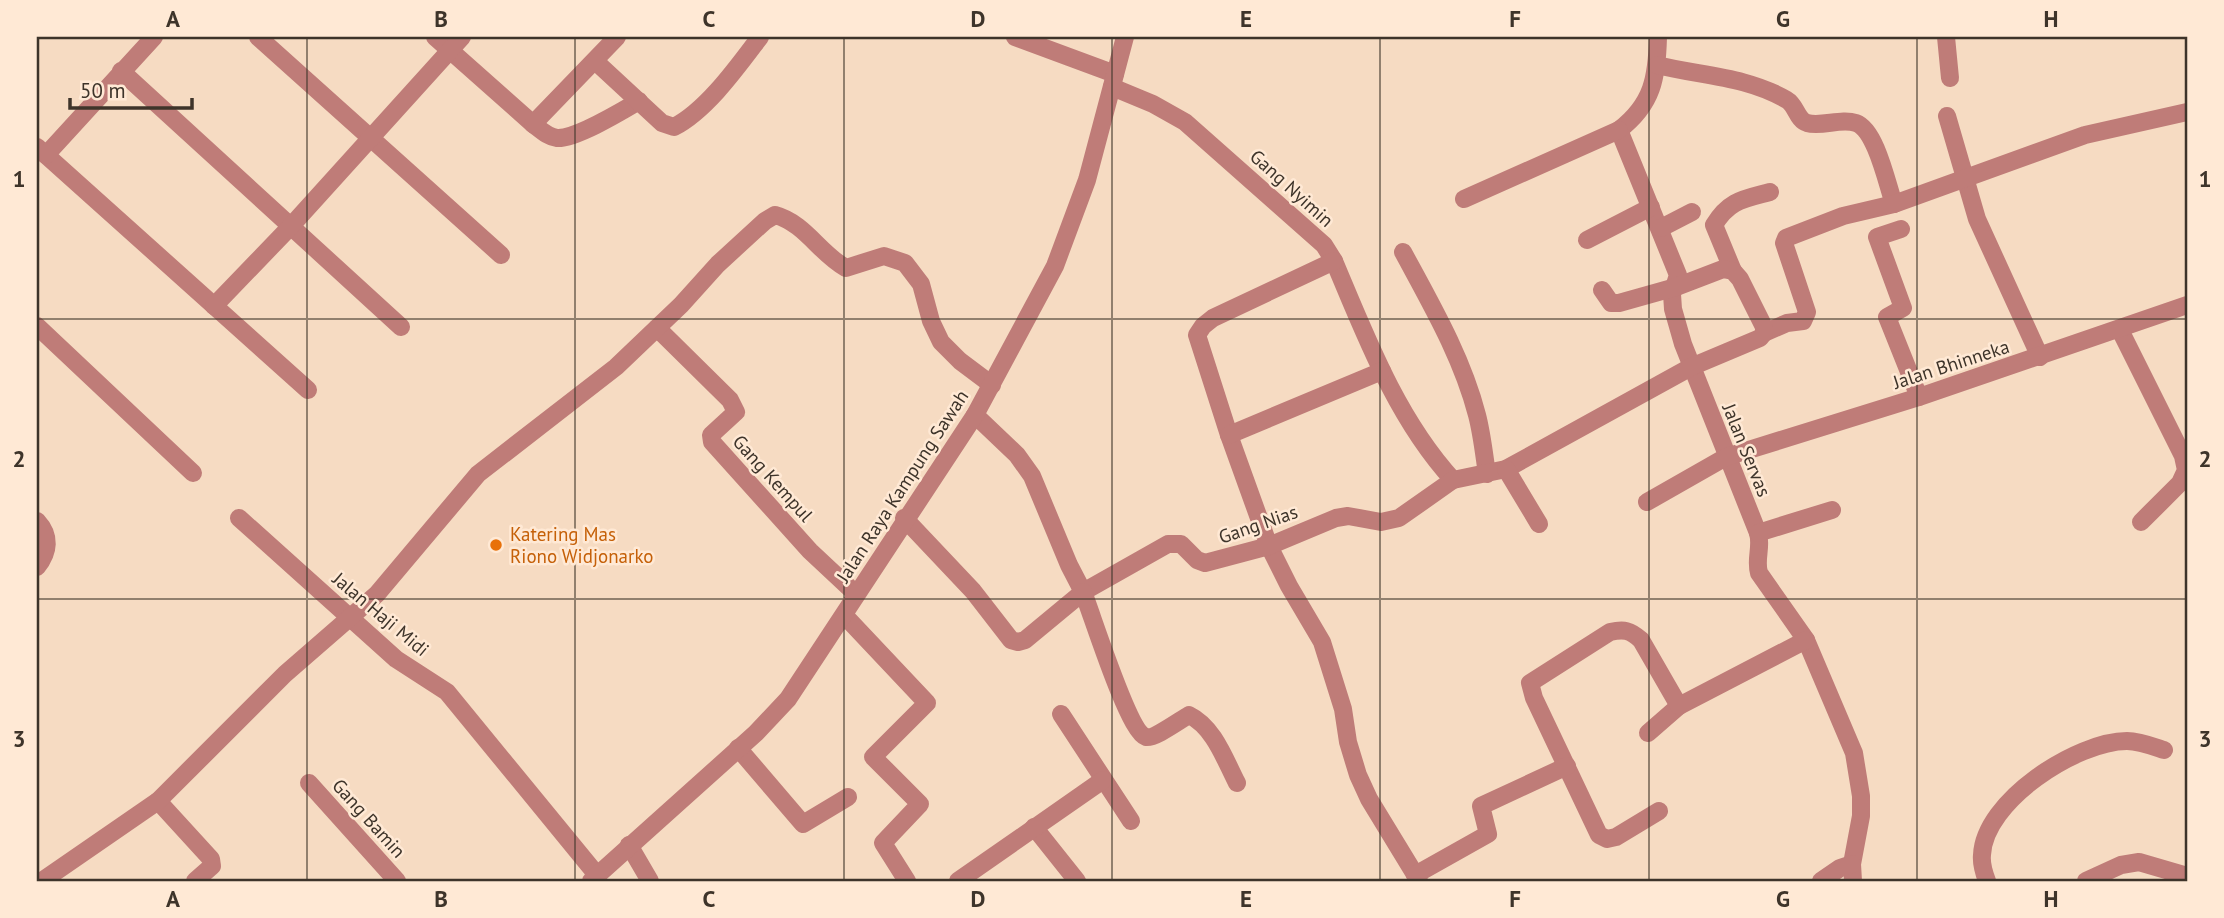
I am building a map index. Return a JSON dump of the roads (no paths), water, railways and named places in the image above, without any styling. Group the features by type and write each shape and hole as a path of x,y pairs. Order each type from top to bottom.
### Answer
{"street":[{"path":"154,37 42,151 308,390"},
{"path":"258,37 501,255"},
{"path":"435,37 455,43 533,124 557,138 569,136 606,120 639,101"},
{"path":"533,124 617,37"},
{"path":"595,61 662,122 669,126 678,125 715,92 760,37"},
{"name":"Gang Nyimin","path":"1015,37 1113,81 1185,122 1324,245 1334,261 1382,371 1422,440 1453,480"},
{"name":"Jalan Raya Kampung Sawah","path":"594,878 738,748 788,699 904,519 975,415 1055,266 1087,180 1125,37"},
{"path":"1464,199 1619,130 1631,121 1653,87 1658,37"},
{"path":"1946,37 1950,78"},
{"path":"214,306 371,138 455,43"},
{"path":"1657,65 1735,79 1788,100 1802,120 1809,123 1854,122 1865,129 1872,140 1894,204"},
{"path":"121,71 401,327"},
{"path":"1453,480 1506,469 1691,367 1760,338 1764,333 1787,323 1803,321 1807,312 1784,243 1786,238 1843,216 1894,204 2085,135 2187,112"},
{"path":"1947,116 1977,219 2040,357"},
{"name":"Jalan Servas","path":"1619,130 1678,275 1672,294 1673,309 1691,367 1758,534 1760,545 1756,565 1759,573 1806,640 1854,753 1860,779 1861,816 1852,872"},
{"path":"1764,333 1764,327 1740,279 1733,271 1714,225 1732,203 1770,191"},
{"path":"1587,240 1651,207"},
{"path":"1661,228 1692,212"},
{"path":"42,881 158,801 285,674 377,594 478,474 616,367 718,264 775,215 787,218 836,263 846,268 884,256 905,263 921,284 931,321 941,342 960,361 992,385"},
{"path":"1901,229 1877,237 1903,308 1888,317 1919,397"},
{"path":"1403,252 1450,342 1470,393 1478,416 1487,474"},
{"path":"1334,261 1213,318 1197,335 1269,546 1322,642 1343,709 1348,742 1369,799 1417,878 1488,834 1481,806 1567,766"},
{"path":"1602,290 1611,303 1619,303 1676,287 1723,269 1733,271"},
{"name":"Jalan Bhinneka","path":"1647,502 1726,457 1919,397 2187,305"},
{"path":"37,326 193,474"},
{"name":"Gang Kempul","path":"657,328 730,400 736,412 711,435 712,442 810,551 856,594"},
{"path":"2120,330 2183,456 2186,470 2180,483 2141,522"},
{"path":"1229,435 1382,371"},
{"path":"975,415 1017,455 1032,476 1083,592 1127,710 1137,729 1145,737 1154,737 1189,715 1199,720 1214,740 1237,783"},
{"path":"1506,469 1539,524"},
{"name":"Gang Nias","path":"1083,592 1175,542 1181,544 1196,560 1205,563 1269,546 1336,518 1348,516 1381,522 1399,519 1453,480"},
{"path":"1758,534 1832,510"},
{"name":"Jalan Haji Midi","path":"239,518 396,659 447,692 594,878"},
{"path":"904,519 973,591 1011,640 1025,640 1083,592"},
{"path":"37,521 48,540 46,552 37,568"},
{"path":"844,615 927,703 873,757 920,804 883,843 907,881"},
{"path":"1659,811 1616,837 1607,839 1599,835 1534,698 1530,682 1610,632 1623,629 1641,640 1679,706"},
{"path":"1648,733 1679,706 1806,640"},
{"path":"1061,714 1131,821"},
{"path":"1987,881 1982,855 1985,838 2009,804 2040,774 2070,757 2109,744 2126,741 2164,750"},
{"path":"738,748 803,824 848,796"},
{"path":"958,881 1102,780"},
{"name":"Gang Bamin","path":"309,783 397,881"},
{"path":"158,801 211,859 212,866 195,881"},
{"path":"1034,827 1077,881"},
{"path":"629,845 650,881"},
{"path":"2086,881 2121,864 2139,862 2187,876"},
{"path":"1821,881 1840,869 1852,872"}],"place":[{"name":"Katering Mas Riono Widjonarko","path":"496,545"}]}
